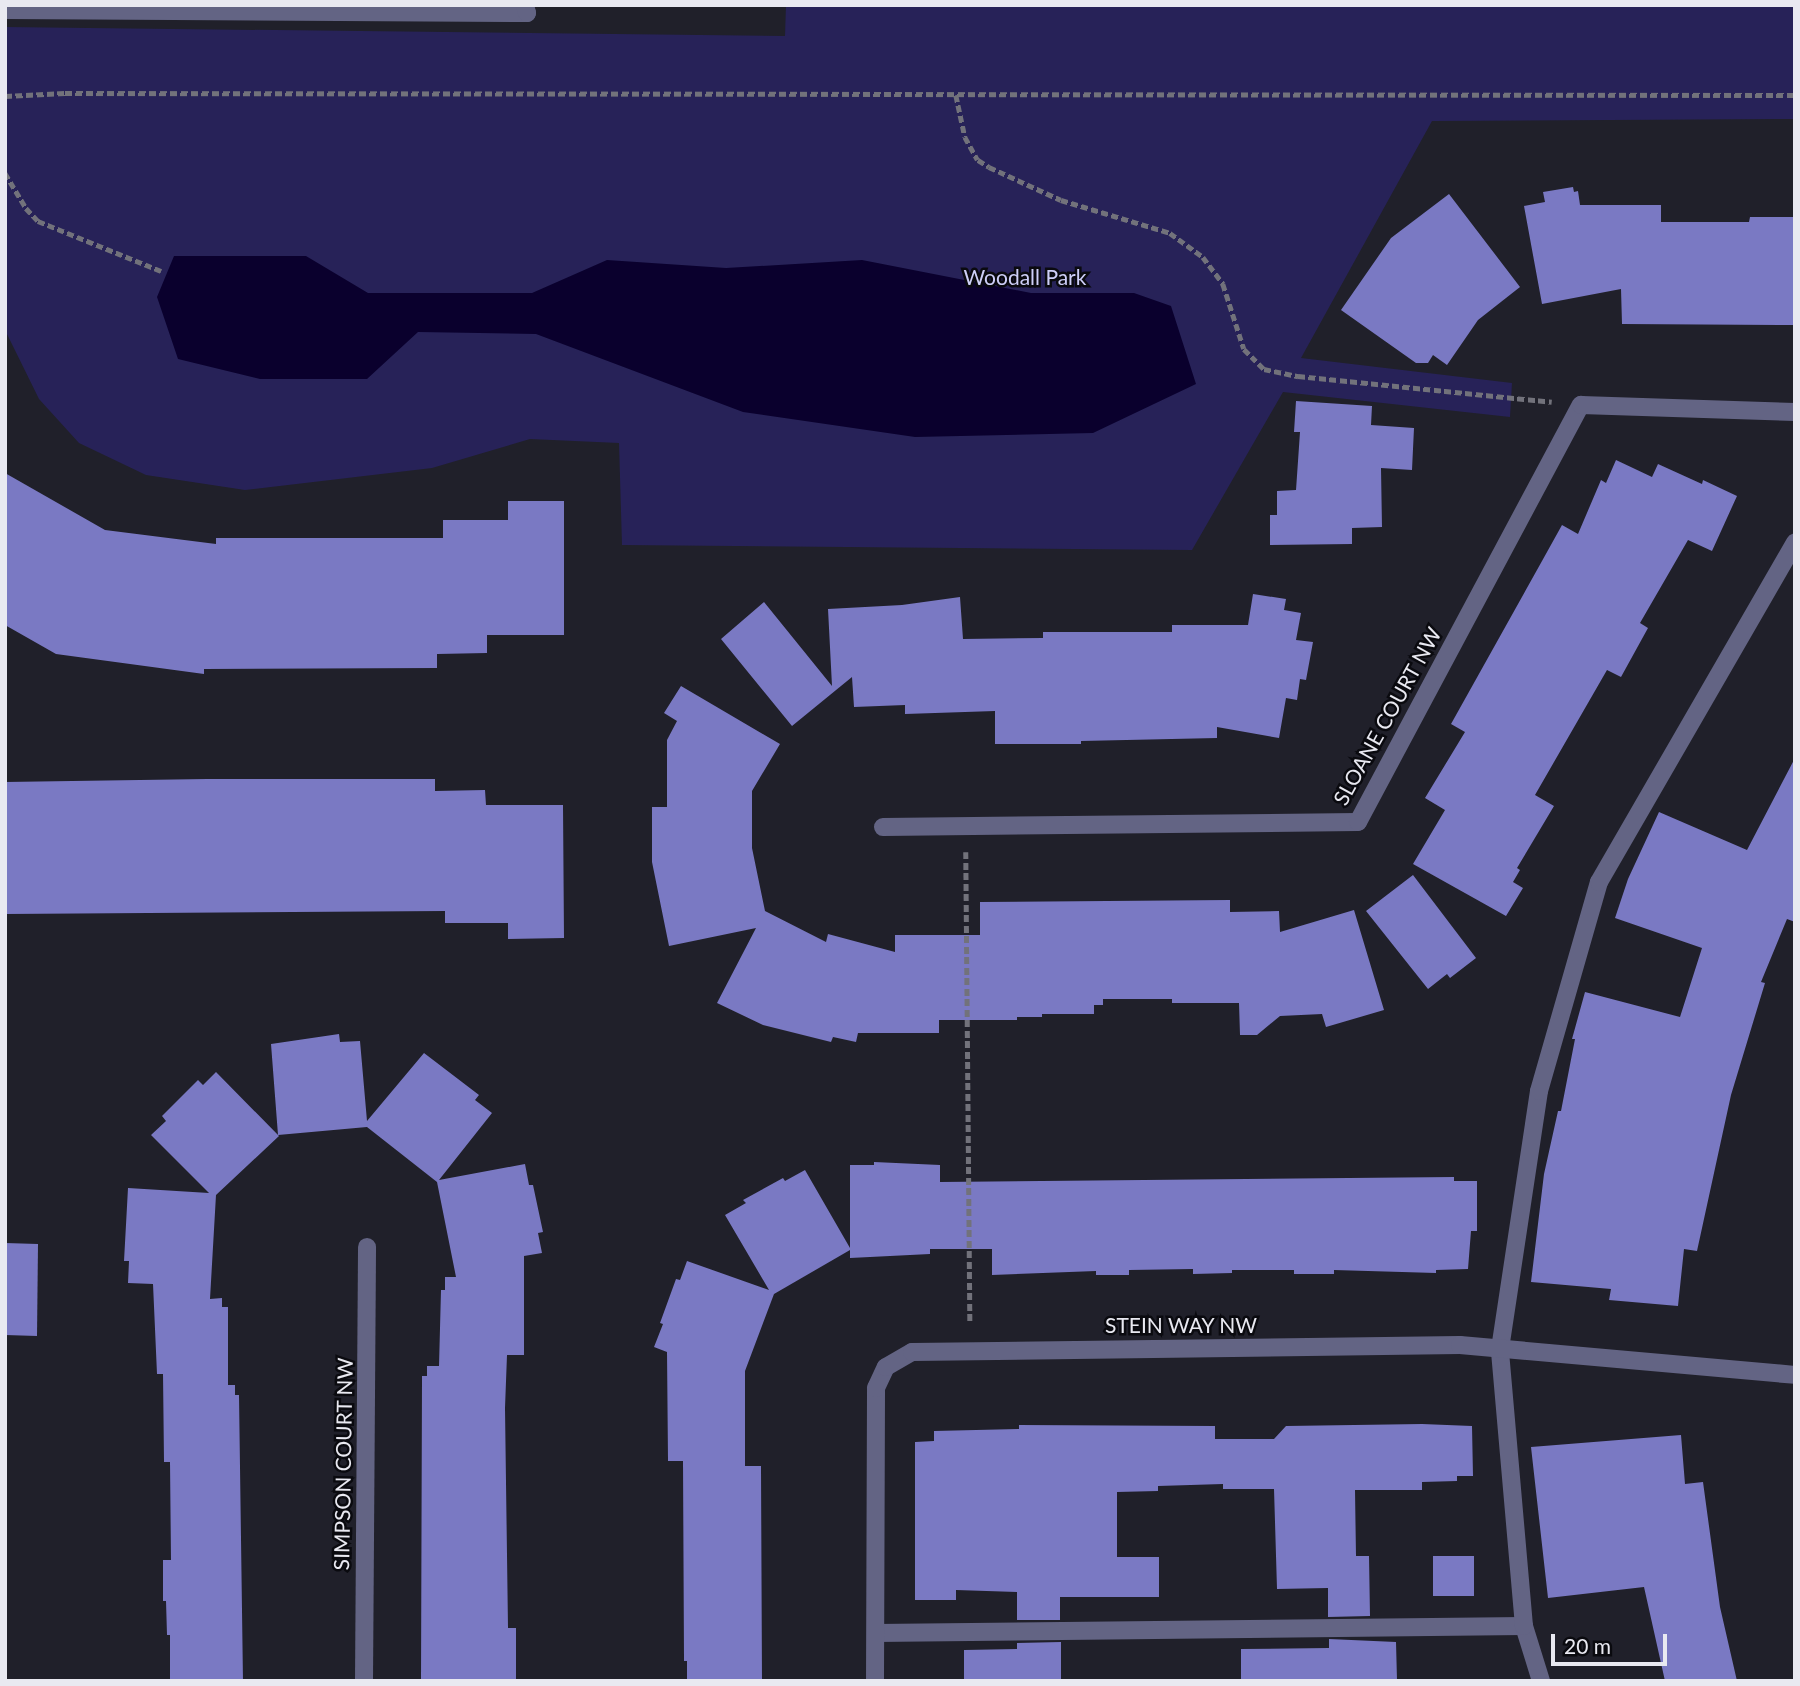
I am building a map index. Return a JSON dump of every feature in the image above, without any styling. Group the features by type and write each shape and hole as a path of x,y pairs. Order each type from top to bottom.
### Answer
{"street":[{"path":"5,10 527,13 525,5"},
{"path":"1581,405 1795,412"},
{"name":"SLOANE COURT NW","path":"883,827 1358,822 1581,405"},
{"path":"1541,1681 1524,1626 1500,1349 1539,1091 1599,882 1795,542"},
{"name":"SIMPSON COURT NW","path":"363,1681 368,1247"},
{"name":"STEIN WAY NW","path":"875,1681 876,1388 886,1367 912,1352 970,1349 1460,1345 1795,1375"},
{"path":"876,1633 1524,1626"}],"path":[{"path":"5,96 65,93 1795,95"},
{"path":"956,95 965,137 971,150 989,167 1061,200 1170,233 1203,257 1223,284 1244,349 1264,369 1298,376 1581,405"},
{"path":"6,176 26,208 38,221 160,271"},
{"path":"966,827 970,1349"}],"green space":[{"name":"Woodall Park","path":"786,5 1795,5 1795,119 1432,121 1301,358 1512,383 1510,417 1283,392 1192,550 622,545 619,443 530,439 432,468 245,490 146,475 79,443 39,399 5,330 5,27 785,36"}],"shaded area":[{"path":"174,256 306,256 368,293 532,293 607,260 726,268 862,260 1031,293 1134,293 1171,306 1196,384 1093,433 915,437 743,412 536,334 418,332 367,379 260,379 178,359 157,297"}],"building":[{"path":"1573,187 1574,192 1578,191 1580,205 1661,205 1661,222 1749,222 1750,217 1795,217 1795,325 1622,324 1621,289 1542,304 1524,206 1545,202 1543,192"},
{"path":"1449,194 1520,287 1478,320 1447,365 1433,355 1428,363 1416,363 1341,310 1391,238"},
{"path":"1296,401 1372,406 1371,425 1414,428 1412,470 1381,468 1382,527 1352,528 1352,544 1270,545 1270,515 1277,515 1277,491 1296,490 1300,432 1294,432"},
{"path":"1616,460 1652,477 1658,464 1737,496 1712,551 1688,540 1640,623 1648,628 1621,677 1607,670 1535,795 1554,806 1517,868 1520,870 1513,882 1523,888 1506,916 1413,864 1445,810 1425,798 1465,732 1451,724 1562,525 1578,534 1601,480 1606,483"},
{"path":"5,473 105,530 216,544 216,538 443,538 443,520 508,520 508,501 564,501 564,635 487,635 487,653 437,654 437,668 204,669 204,674 56,654 5,625"},
{"path":"1253,594 1286,599 1284,610 1301,613 1296,640 1313,642 1306,680 1300,679 1297,700 1286,698 1279,738 1217,727 1217,738 1081,741 1081,744 995,744 995,711 905,714 905,705 854,707 852,677 792,726 721,639 764,602 832,686 828,609 902,605 960,597 963,639 1043,638 1043,632 1172,632 1172,625 1248,625"},
{"path":"681,686 780,744 752,791 752,848 765,911 826,942 828,934 895,952 895,935 980,935 980,902 1230,900 1230,912 1279,911 1280,932 1354,910 1384,1010 1326,1027 1322,1014 1280,1016 1257,1035 1240,1035 1239,1003 1172,1003 1172,999 1103,999 1103,1005 1094,1005 1094,1014 1042,1014 1042,1017 1017,1017 1017,1020 939,1020 939,1033 858,1033 856,1042 833,1037 831,1042 763,1025 717,1003 756,928 669,946 652,862 652,807 667,807 667,740 677,721 664,713"},
{"path":"1795,758 1795,922 1787,919 1761,982 1765,983 1731,1095 1697,1251 1684,1249 1678,1306 1609,1300 1611,1289 1531,1282 1544,1174 1558,1111 1561,1111 1575,1039 1572,1039 1585,992 1680,1017 1702,948 1615,918 1628,879 1659,812 1747,850"},
{"path":"435,779 435,791 485,790 486,805 563,805 564,938 508,939 508,923 445,923 445,911 5,914 5,782"},
{"path":"1413,875 1476,958 1450,978 1447,974 1428,989 1366,911"},
{"path":"339,1034 340,1042 360,1041 367,1121 424,1053 479,1095 475,1100 492,1113 439,1180 525,1164 529,1185 533,1185 543,1232 538,1233 542,1253 524,1256 524,1355 507,1355 505,1408 508,1628 516,1628 516,1681 421,1681 422,1376 427,1376 427,1366 439,1366 441,1290 445,1290 445,1277 456,1277 437,1182 367,1127 278,1135 271,1044"},
{"path":"216,1072 279,1136 216,1195 210,1299 222,1298 222,1307 228,1307 228,1385 235,1385 235,1395 239,1395 243,1681 170,1681 170,1635 167,1635 166,1601 163,1601 163,1560 171,1560 170,1462 164,1462 163,1374 157,1374 153,1284 128,1283 129,1261 124,1261 128,1188 209,1193 151,1135 166,1121 162,1116 198,1080 203,1085"},
{"path":"874,1162 940,1165 940,1182 1454,1177 1454,1181 1477,1181 1477,1231 1471,1231 1468,1269 1436,1270 1436,1273 1334,1270 1334,1274 1294,1274 1294,1270 1232,1270 1232,1273 1193,1274 1193,1269 1129,1270 1129,1275 1096,1275 1096,1271 992,1275 992,1249 930,1249 930,1254 850,1258 850,1250 774,1294 745,1371 745,1466 761,1466 762,1681 687,1681 687,1661 684,1661 683,1461 668,1461 667,1352 654,1347 663,1324 660,1323 676,1279 680,1280 687,1261 769,1290 725,1215 746,1203 743,1200 783,1178 785,1181 805,1170 850,1248 850,1165 874,1165"},
{"path":"5,1243 38,1244 37,1336 5,1335"},
{"path":"1019,1425 1215,1426 1215,1439 1274,1439 1286,1426 1472,1426 1473,1476 1457,1476 1457,1481 1422,1482 1422,1490 1355,1490 1356,1556 1369,1556 1370,1616 1328,1617 1328,1588 1277,1589 1274,1489 1223,1489 1223,1484 1158,1486 1158,1491 1117,1492 1117,1557 1159,1557 1159,1597 1060,1597 1060,1620 1017,1620 1017,1592 956,1590 956,1600 915,1600 915,1442 934,1441 934,1431 1019,1429"},
{"path":"1681,1435 1685,1484 1703,1482 1720,1607 1737,1681 1665,1681 1644,1587 1548,1598 1531,1447"},
{"path":"1433,1556 1474,1556 1474,1596 1433,1596"},
{"path":"1329,1639 1396,1642 1397,1680 1241,1681 1241,1649 1329,1648"},
{"path":"1061,1642 1061,1681 964,1681 964,1650 1017,1649 1017,1643"}]}
